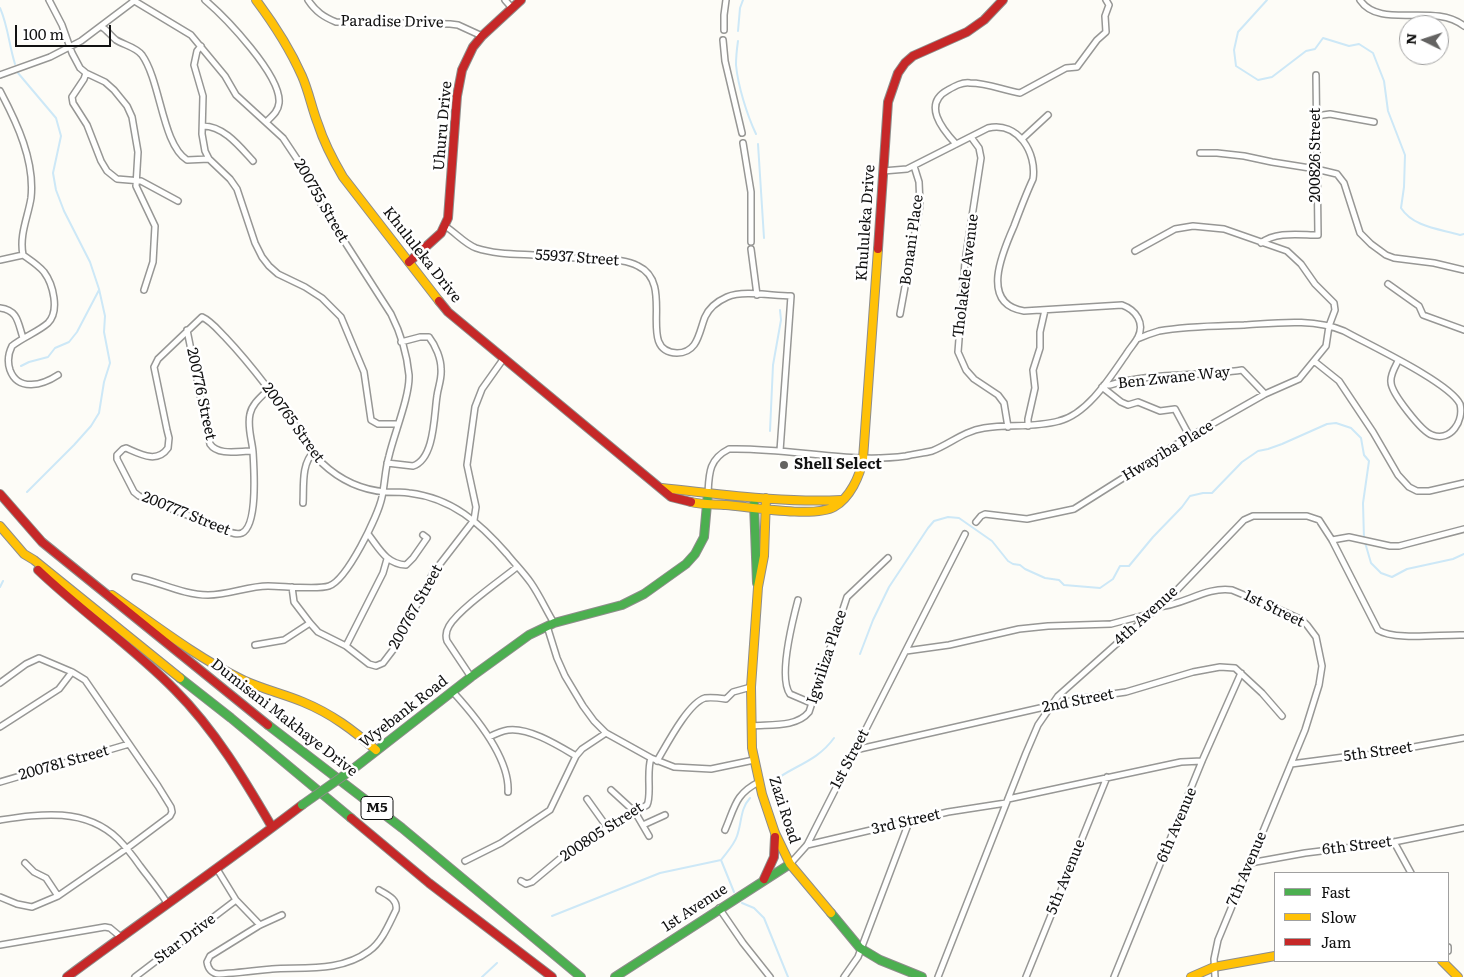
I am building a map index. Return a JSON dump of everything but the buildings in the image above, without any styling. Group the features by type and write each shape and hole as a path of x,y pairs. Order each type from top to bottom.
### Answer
{"street":[{"path":"49,0 76,61 86,73 105,82 114,90 127,106 132,117 138,144 135,180 139,196 155,226 153,262 144,290"},
{"path":"0,75 50,57 81,41 133,0"},
{"name":"200755 Street","path":"133,0 191,36 225,76 236,95 283,138 295,155 323,208 398,328 409,377 387,463 378,510 368,534 349,565 331,585 324,587 292,587"},
{"path":"205,0 233,26 266,71 277,90 279,105 276,112 266,122"},
{"name":"Khululeka Drive","path":"256,0 275,25 290,51 303,78 318,125 333,160 343,177 448,312 671,497 696,503 728,504 754,509 822,512 835,506 858,481 863,459 888,102 893,82 911,57 921,50 962,34 976,26 991,14 1003,0"},
{"name":"Paradise Drive","path":"308,0 316,11 325,18 336,22 450,24 458,25 482,36"},
{"path":"505,0 512,8"},
{"name":"Uhuru Drive","path":"446,226 451,198 459,83 473,47 482,36 521,0"},
{"path":"724,30 726,0"},
{"path":"956,144 938,120 935,110 936,102 945,91 967,82 1020,93 1063,70 1077,67 1097,40 1106,32 1105,16 1110,5 1106,0"},
{"path":"1360,0 1367,7 1382,14 1438,15 1452,18 1464,26"},
{"path":"102,26 115,39 143,56 156,86 177,152 187,160 209,159"},
{"path":"723,40 725,61 742,133"},
{"path":"201,46 197,51 194,65 203,96 203,142 209,159 230,180 237,190 255,243 262,257 278,274 305,287 322,298 341,318 364,372 371,420 378,424 398,424"},
{"path":"86,73 72,97 74,107 87,125 101,161 107,171 118,178 147,184 178,201"},
{"name":"200826 Street","path":"1261,243 1265,239 1277,236 1318,235 1316,75"},
{"path":"0,91 16,123 29,165 31,194 22,239 23,255 43,271 49,280 54,308 52,318 47,323 12,346 9,352 9,367 16,380 24,384 42,384 58,375"},
{"path":"1316,116 1330,114 1374,122"},
{"path":"1022,139 1048,115"},
{"path":"203,126 216,128 232,140 253,161"},
{"path":"708,493 712,465 716,458 729,449 780,451 863,459 905,456 932,451 972,431 984,428 1028,426 1052,423 1067,418 1088,404 1137,339 1142,328 1139,320 1132,310 1122,305 1024,311 1014,309 1002,298 997,282 1000,261 1033,179 1034,163 1022,139 1011,131 995,127 988,128 914,166 901,170 883,170"},
{"name":"Tholakele Avenue","path":"972,137 979,148 981,158 965,262 958,352 966,370 974,379 1001,399 1004,404 1008,427"},
{"path":"744,142 751,192 751,242"},
{"path":"1200,152 1244,156 1334,173 1340,176 1344,182 1360,233 1371,244 1386,255 1394,258 1434,262 1464,270"},
{"name":"Bonani Place","path":"900,314 920,205 919,182 914,166"},
{"path":"409,262 437,237 446,226"},
{"name":"55937 Street","path":"446,226 475,248 513,254 619,260 638,265 651,275 655,283 658,300 656,332 659,341 668,350 675,353 684,352 696,344 705,316 719,301 728,296 740,294 791,296 780,451"},
{"path":"1135,250 1181,227 1224,229 1261,243"},
{"name":"Hwayiba Place","path":"976,522 985,514 1027,519 1074,509 1190,437 1265,394 1299,379 1326,346 1329,326 1335,310 1334,303 1322,292 1292,254 1261,243"},
{"path":"751,249 757,294"},
{"path":"0,260 23,255"},
{"path":"1388,284 1419,306 1423,315 1464,330"},
{"path":"0,308 12,311 23,338"},
{"path":"1028,426 1034,388 1034,370 1040,348 1040,332 1045,310"},
{"name":"200765 Street","path":"186,330 198,319 206,318 242,355 322,463 338,476 357,486 383,491 409,492 436,499 474,520 488,532 532,585 550,625 557,658 565,676 594,721 606,733 656,761 674,767 702,769 754,760"},
{"path":"1137,339 1156,332 1197,326 1288,323 1329,326 1344,331 1442,385 1456,397 1460,404 1461,423 1454,431 1445,436 1434,436 1420,427 1391,384 1391,376 1398,361"},
{"name":"200776 Street","path":"186,330 210,444 213,449 219,452 252,451"},
{"name":"200777 Street","path":"186,330 158,359 154,367 168,430 168,448 160,456 151,457 126,448 123,448 117,455 117,459 134,492 139,496 238,534 248,529 254,490 249,416 255,403 268,390"},
{"path":"387,463 413,466 417,464 426,452 434,426 437,395 441,379 439,359 429,337 420,337 401,342"},
{"path":"474,520 476,507 468,466 474,412 482,389 504,358"},
{"path":"1314,361 1334,376 1343,387 1398,474 1409,487 1429,491 1464,484"},
{"name":"Ben Zwane Way","path":"1103,386 1146,378 1191,374 1214,375 1242,370 1265,394"},
{"path":"1103,386 1121,402 1128,405 1138,402 1160,411 1175,409 1190,437"},
{"path":"303,503 306,469 310,456 314,452"},
{"path":"662,488 766,498 820,501 841,500"},
{"name":"Wyebank Road","path":"67,977 167,903 218,869 529,635 550,625 622,605 644,594 686,564 695,554 704,538 708,493"},
{"name":"Dumisani Makhaye Drive","path":"0,494 42,542 75,570 286,739 388,817 581,977"},
{"name":"Zazi Road","path":"753,497 755,577 758,586"},
{"name":"Zazi Road","path":"766,498 764,556 758,586 750,687 751,726 754,760 775,833 790,864 860,948 880,960 922,977"},
{"name":"4th Avenue","path":"938,977 1038,725 1058,696 1177,590 1244,520 1253,516 1312,517 1319,520 1332,540 1377,627 1382,633 1408,636 1464,635"},
{"name":"200767 Street","path":"292,587 294,602 318,632 346,646 369,664 376,666 383,663 396,646 433,573 474,520"},
{"name":"M5","path":"0,526 24,554 34,560 231,718 429,883 552,977"},
{"path":"1332,540 1349,537 1390,546 1399,546 1464,528"},
{"path":"368,534 387,559 400,565 409,563 427,538 423,535"},
{"name":"1st Street","path":"790,864 807,845 965,534"},
{"path":"24,554 51,583 149,666 176,692 225,751 272,828"},
{"name":"Igwiliza Place","path":"751,726 795,722 805,717 847,597 888,558"},
{"path":"346,646 383,573 387,559"},
{"path":"471,677 447,641 448,627 460,613 517,567"},
{"path":"75,570 104,588 210,663 245,681 303,702 326,714 348,726 376,750"},
{"path":"135,577 154,581 181,591 208,595 265,586 292,587"},
{"name":"1st Street","path":"1157,607 1167,607 1207,592 1225,589 1239,592 1302,620 1308,625 1316,637 1322,666 1321,675 1305,730 1292,764"},
{"path":"798,600 788,641 786,684 790,694 811,703"},
{"path":"906,651 949,645 1024,628 1111,624 1148,614"},
{"path":"255,645 284,640 310,623"},
{"name":"200781 Street","path":"0,683 26,664 39,658 72,672 85,680 171,807 172,812 170,816 126,849"},
{"name":"2nd Street","path":"855,750 1084,698 1126,692 1212,668 1235,668 1241,673"},
{"path":"0,727 59,689 72,672"},
{"path":"1241,673 1282,716"},
{"name":"6th Avenue","path":"1114,977 1202,761 1241,673"},
{"path":"656,761 686,716 698,703 705,698 726,699 733,692 750,687"},
{"path":"453,692 489,736 505,773 508,792"},
{"path":"489,736 505,730 517,730 546,740 576,756"},
{"path":"465,861 501,842 550,810 576,756 606,733"},
{"name":"5th Street","path":"1292,764 1390,753 1464,738"},
{"name":"200781 Street","path":"0,782 129,744"},
{"name":"200805 Street","path":"521,881 529,884 574,847 646,805 649,802 648,771 651,758"},
{"name":"3rd Street","path":"807,845 1107,777 1181,762 1202,761"},
{"name":"7th Avenue","path":"1215,977 1214,959 1218,940 1292,764"},
{"name":"5th Avenue","path":"1026,977 1107,777"},
{"path":"725,830 740,795 759,782"},
{"path":"611,790 635,812 648,836"},
{"path":"587,799 607,827"},
{"path":"0,820 54,814 89,820 106,829 126,849 167,903"},
{"path":"643,825 665,815"},
{"path":"844,977 858,957 909,822"},
{"name":"6th Street","path":"1250,863 1304,852 1394,842 1464,828"},
{"path":"763,880 774,857 775,833"},
{"path":"1394,842 1410,872"},
{"path":"0,897 17,904 32,907 58,896 126,849"},
{"path":"25,863 34,872 46,878 58,896"},
{"name":"1st Avenue","path":"615,977 719,908 790,864"},
{"path":"218,869 236,900 260,925"},
{"path":"282,915 260,925 210,956 207,964 213,973 224,974 331,966 364,954 379,940 397,908 394,901 379,890"},
{"name":"Star Drive","path":"135,977 236,900"},
{"path":"719,908 768,975 762,977"},
{"path":"0,945 105,927 110,928 122,938"},
{"path":"1191,977 1214,967 1274,956"},
{"path":"1444,962 1458,977"}],"waterway":[{"path":"738,31 740,8 743,0"},
{"path":"1267,0 1238,32 1234,50 1236,66 1258,80 1272,77 1306,51 1315,49 1323,38 1349,46 1359,44 1373,53 1384,81 1388,111 1405,155 1401,208 1412,219 1420,223 1436,229 1460,235 1464,234"},
{"path":"0,8 15,64"},
{"path":"738,41 736,65 739,82 746,109 756,134"},
{"path":"18,73 56,118 61,136 53,173 56,190 64,211 90,262 99,289 105,316 104,332 110,363 104,382 99,413 91,426 27,492"},
{"path":"758,144 764,238"},
{"path":"21,366 48,357 55,348 69,342 77,332 99,290"},
{"path":"770,431 773,365 781,320 780,310"},
{"path":"860,654 873,620 889,587 934,521 948,517 959,518 992,541 1008,561 1013,564 1020,565 1045,578 1059,580 1064,585 1100,588 1113,579 1120,566 1129,566 1190,496 1212,493 1242,462 1258,451 1282,444 1327,424 1336,423 1351,428 1361,438 1364,455 1369,461 1363,503 1364,539 1371,563 1381,573 1392,577 1407,569 1453,559 1464,554"},
{"path":"0,587 3,581"},
{"path":"770,784 811,759 834,738"},
{"path":"552,916 660,873 721,860 736,839 743,811 750,798"},
{"path":"721,860 734,892"},
{"path":"742,903 754,908 764,918 788,977"},
{"path":"482,977 497,963"}],"traffic: fast":[{"path":"353,769 471,677 529,635 554,623 622,605 644,594 686,564 695,554 704,537 708,493"},
{"path":"754,504 757,583"},
{"path":"180,678 351,818"},
{"path":"268,725 402,828 581,977"},
{"path":"302,805 353,769"},
{"path":"615,977 790,864"},
{"path":"831,913 860,948 880,960 922,977"}],"traffic: slow":[{"path":"256,0 281,37 297,66 323,138 343,177 439,301"},
{"path":"691,502 812,512 834,507 845,498 857,479 863,459 878,249"},
{"path":"662,488 774,499 841,500"},
{"path":"766,498 764,556 758,587 751,687 752,748 762,794 775,833 790,864 831,913"},
{"path":"0,526 24,554 34,560 180,678"},
{"path":"112,595 176,640 226,671 250,683 296,699 333,717 376,750"},
{"path":"1191,977 1214,967 1274,956"},
{"path":"1443,962 1458,977"}],"traffic: jam":[{"path":"409,262 441,233 448,218 457,96 462,70 473,47 482,36 521,0"},
{"path":"878,249 888,102 898,73 913,56 967,32 984,20 1003,0"},
{"path":"439,301 448,312 671,497 691,502"},
{"path":"0,494 42,542 268,725"},
{"path":"38,570 159,674 190,705 216,738 272,827"},
{"path":"67,977 302,805"},
{"path":"351,818 429,883 552,977"},
{"path":"764,879 774,857 775,837"}],"place":[{"name":"Shell Select","path":"784,465"}]}
